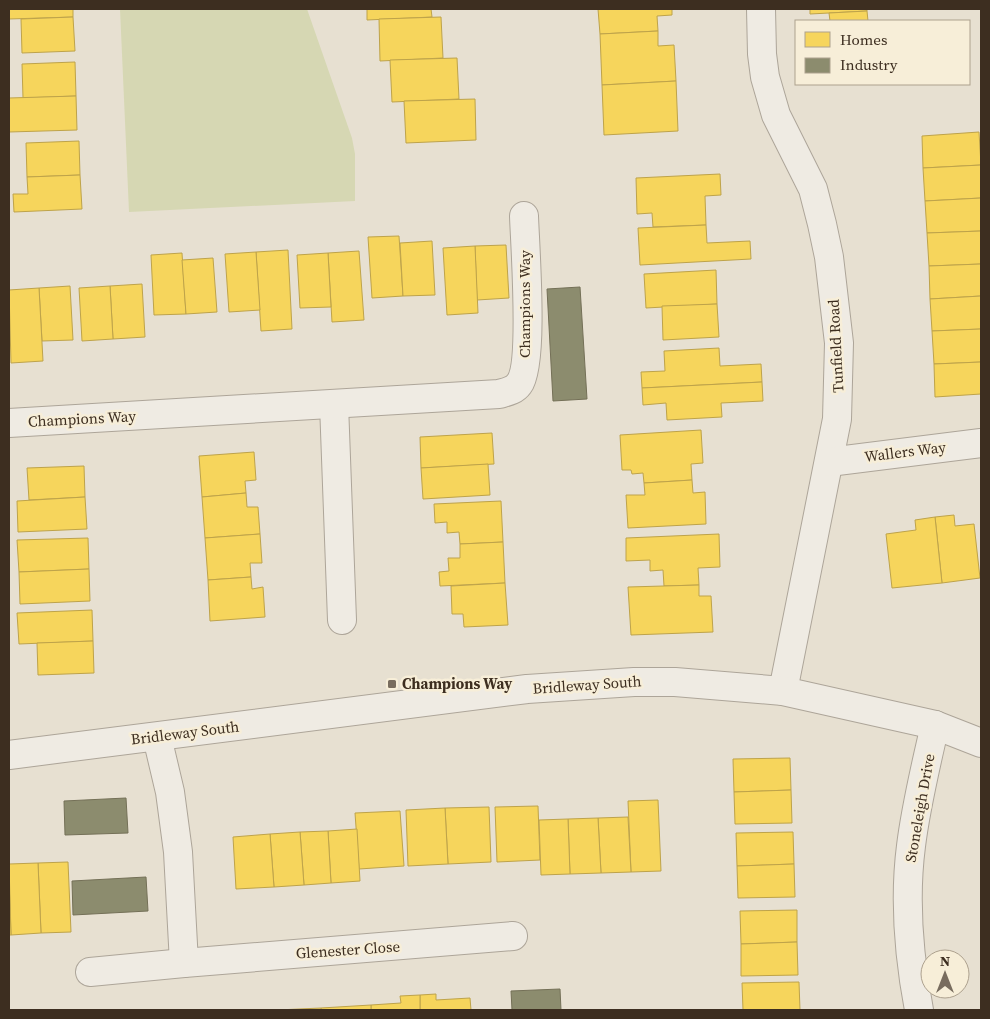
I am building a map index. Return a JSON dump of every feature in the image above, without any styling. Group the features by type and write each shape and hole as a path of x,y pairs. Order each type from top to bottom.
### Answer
{"street":[{"name":"Tunfield Road","path":"761,9 762,54 765,77 771,100 783,130 813,189 829,257 839,343 839,402 830,462 783,691"},
{"name":"Champions Way","path":"9,423 499,394 510,391 519,384 524,373 528,340 524,216"},
{"path":"334,404 342,620"},
{"name":"Wallers Way","path":"830,462 981,443"},
{"name":"Bridleway South","path":"9,755 557,686 634,682 675,682 783,691 935,725 981,743"},
{"name":"Stoneleigh Drive","path":"919,1010 913,971 908,876 914,820 935,725"},
{"path":"157,737 170,792 178,852 184,962"},
{"name":"Glenester Close","path":"90,972 184,962 512,936"}],"green space":[{"path":"120,9 307,9 352,138 355,154 355,201 129,212"}],"building: Homes":[{"path":"9,9 73,9 73,17 9,19"},
{"path":"367,9 431,9 432,17 367,20"},
{"path":"598,9 672,9 672,15 657,16 658,31 600,34"},
{"path":"810,9 867,9 867,11 810,14"},
{"path":"867,11 868,20 830,20 829,13"},
{"path":"73,17 75,51 22,53 21,19"},
{"path":"441,17 443,58 380,61 379,19"},
{"path":"658,31 658,46 674,45 676,81 602,85 600,34"},
{"path":"457,58 459,99 392,102 390,60"},
{"path":"75,62 76,96 23,98 22,64"},
{"path":"676,81 678,131 604,135 602,85"},
{"path":"76,96 77,130 9,132 9,98"},
{"path":"475,99 476,140 406,143 404,101"},
{"path":"979,132 981,165 923,168 922,136"},
{"path":"79,141 80,175 27,177 26,143"},
{"path":"981,165 981,198 925,201 923,168"},
{"path":"720,174 721,195 705,196 706,225 653,227 652,213 637,214 636,178"},
{"path":"80,175 82,209 14,212 13,194 28,194 27,177"},
{"path":"981,198 981,231 927,233 925,201"},
{"path":"706,225 707,243 750,241 751,259 640,265 638,228"},
{"path":"981,231 981,264 929,266 927,233"},
{"path":"399,236 403,296 372,298 368,237"},
{"path":"432,241 435,295 403,296 400,243"},
{"path":"506,245 509,298 477,300 475,246"},
{"path":"475,246 478,313 447,315 443,248"},
{"path":"288,250 292,329 261,331 256,252"},
{"path":"359,251 364,320 332,322 328,253"},
{"path":"256,252 260,310 229,312 225,254"},
{"path":"182,253 186,314 154,315 151,255"},
{"path":"328,253 331,307 300,308 297,255"},
{"path":"213,258 217,312 186,314 182,260"},
{"path":"981,264 981,296 930,299 929,266"},
{"path":"716,270 717,304 646,308 644,274"},
{"path":"142,284 145,337 113,339 110,286"},
{"path":"70,286 73,340 42,341 39,288"},
{"path":"110,286 113,339 82,341 79,288"},
{"path":"39,288 43,361 11,363 9,290"},
{"path":"981,296 981,329 932,331 930,299"},
{"path":"717,304 719,337 663,340 662,306"},
{"path":"981,329 981,362 934,364 932,331"},
{"path":"719,348 720,366 761,364 762,382 642,388 641,372 665,371 664,351"},
{"path":"981,362 981,394 935,397 934,364"},
{"path":"762,382 763,401 721,403 722,417 667,420 666,403 643,405 642,388"},
{"path":"701,430 703,463 691,464 692,480 644,483 643,473 632,474 631,470 622,470 620,435"},
{"path":"492,433 494,464 421,468 420,437"},
{"path":"254,452 256,480 245,481 246,493 202,497 199,456"},
{"path":"488,464 490,495 423,499 421,468"},
{"path":"84,466 85,497 29,500 27,468"},
{"path":"692,480 693,493 705,492 706,524 628,528 626,495 645,495 644,483"},
{"path":"246,493 247,507 258,507 260,534 205,538 202,497"},
{"path":"85,497 87,529 18,532 17,501"},
{"path":"501,501 503,542 460,544 459,532 447,533 447,522 435,523 434,504"},
{"path":"954,515 955,526 974,524 980,578 942,583 935,517"},
{"path":"935,517 942,583 892,588 886,534 916,530 915,520"},
{"path":"260,534 262,563 250,563 251,577 208,580 205,538"},
{"path":"719,534 720,567 698,568 699,585 664,586 663,570 650,571 650,560 626,561 626,538"},
{"path":"88,538 89,569 19,572 17,540"},
{"path":"503,542 505,583 440,586 439,572 449,571 448,558 460,558 460,544"},
{"path":"89,569 90,601 20,604 19,572"},
{"path":"251,577 252,589 263,587 265,617 210,621 208,580"},
{"path":"505,583 508,625 464,627 463,614 452,614 451,586"},
{"path":"699,585 699,596 711,596 713,632 631,635 628,587"},
{"path":"92,610 93,641 19,644 17,613"},
{"path":"93,641 94,673 38,675 37,643"},
{"path":"790,758 791,790 734,792 733,759"},
{"path":"791,790 792,823 735,824 734,792"},
{"path":"658,800 661,871 631,872 628,801"},
{"path":"538,806 540,860 497,862 495,807"},
{"path":"489,807 491,862 448,864 445,808"},
{"path":"445,808 448,864 408,866 406,810"},
{"path":"400,811 404,866 359,869 355,813"},
{"path":"628,817 631,872 601,873 598,818"},
{"path":"598,818 601,873 570,874 568,819"},
{"path":"568,819 570,874 541,875 539,820"},
{"path":"357,829 360,881 331,883 328,831"},
{"path":"328,831 331,883 304,885 300,832"},
{"path":"300,832 304,885 274,887 270,834"},
{"path":"793,832 794,864 737,866 736,833"},
{"path":"270,834 274,887 236,889 233,837"},
{"path":"68,862 71,932 41,933 38,863"},
{"path":"38,863 41,933 11,935 9,864"},
{"path":"794,864 795,897 738,898 737,866"},
{"path":"9,880 11,935 9,935"},
{"path":"797,910 797,942 741,944 740,911"},
{"path":"797,942 798,975 741,976 741,944"},
{"path":"799,982 800,1010 743,1010 742,983"},
{"path":"436,994 436,1000 470,998 471,1010 420,1010 420,995"},
{"path":"420,995 420,1010 371,1010 371,1005 401,1003 400,996"},
{"path":"371,1005 371,1010 321,1010 321,1008"},
{"path":"321,1008 321,1010 277,1010"}],"building: Industry":[{"path":"580,287 587,399 553,401 547,289"},
{"path":"126,798 128,833 65,835 64,801"},
{"path":"146,877 148,911 73,915 72,881"},
{"path":"560,989 561,1010 512,1010 511,991"}],"place":[{"name":"Champions Way","path":"392,684"}]}
